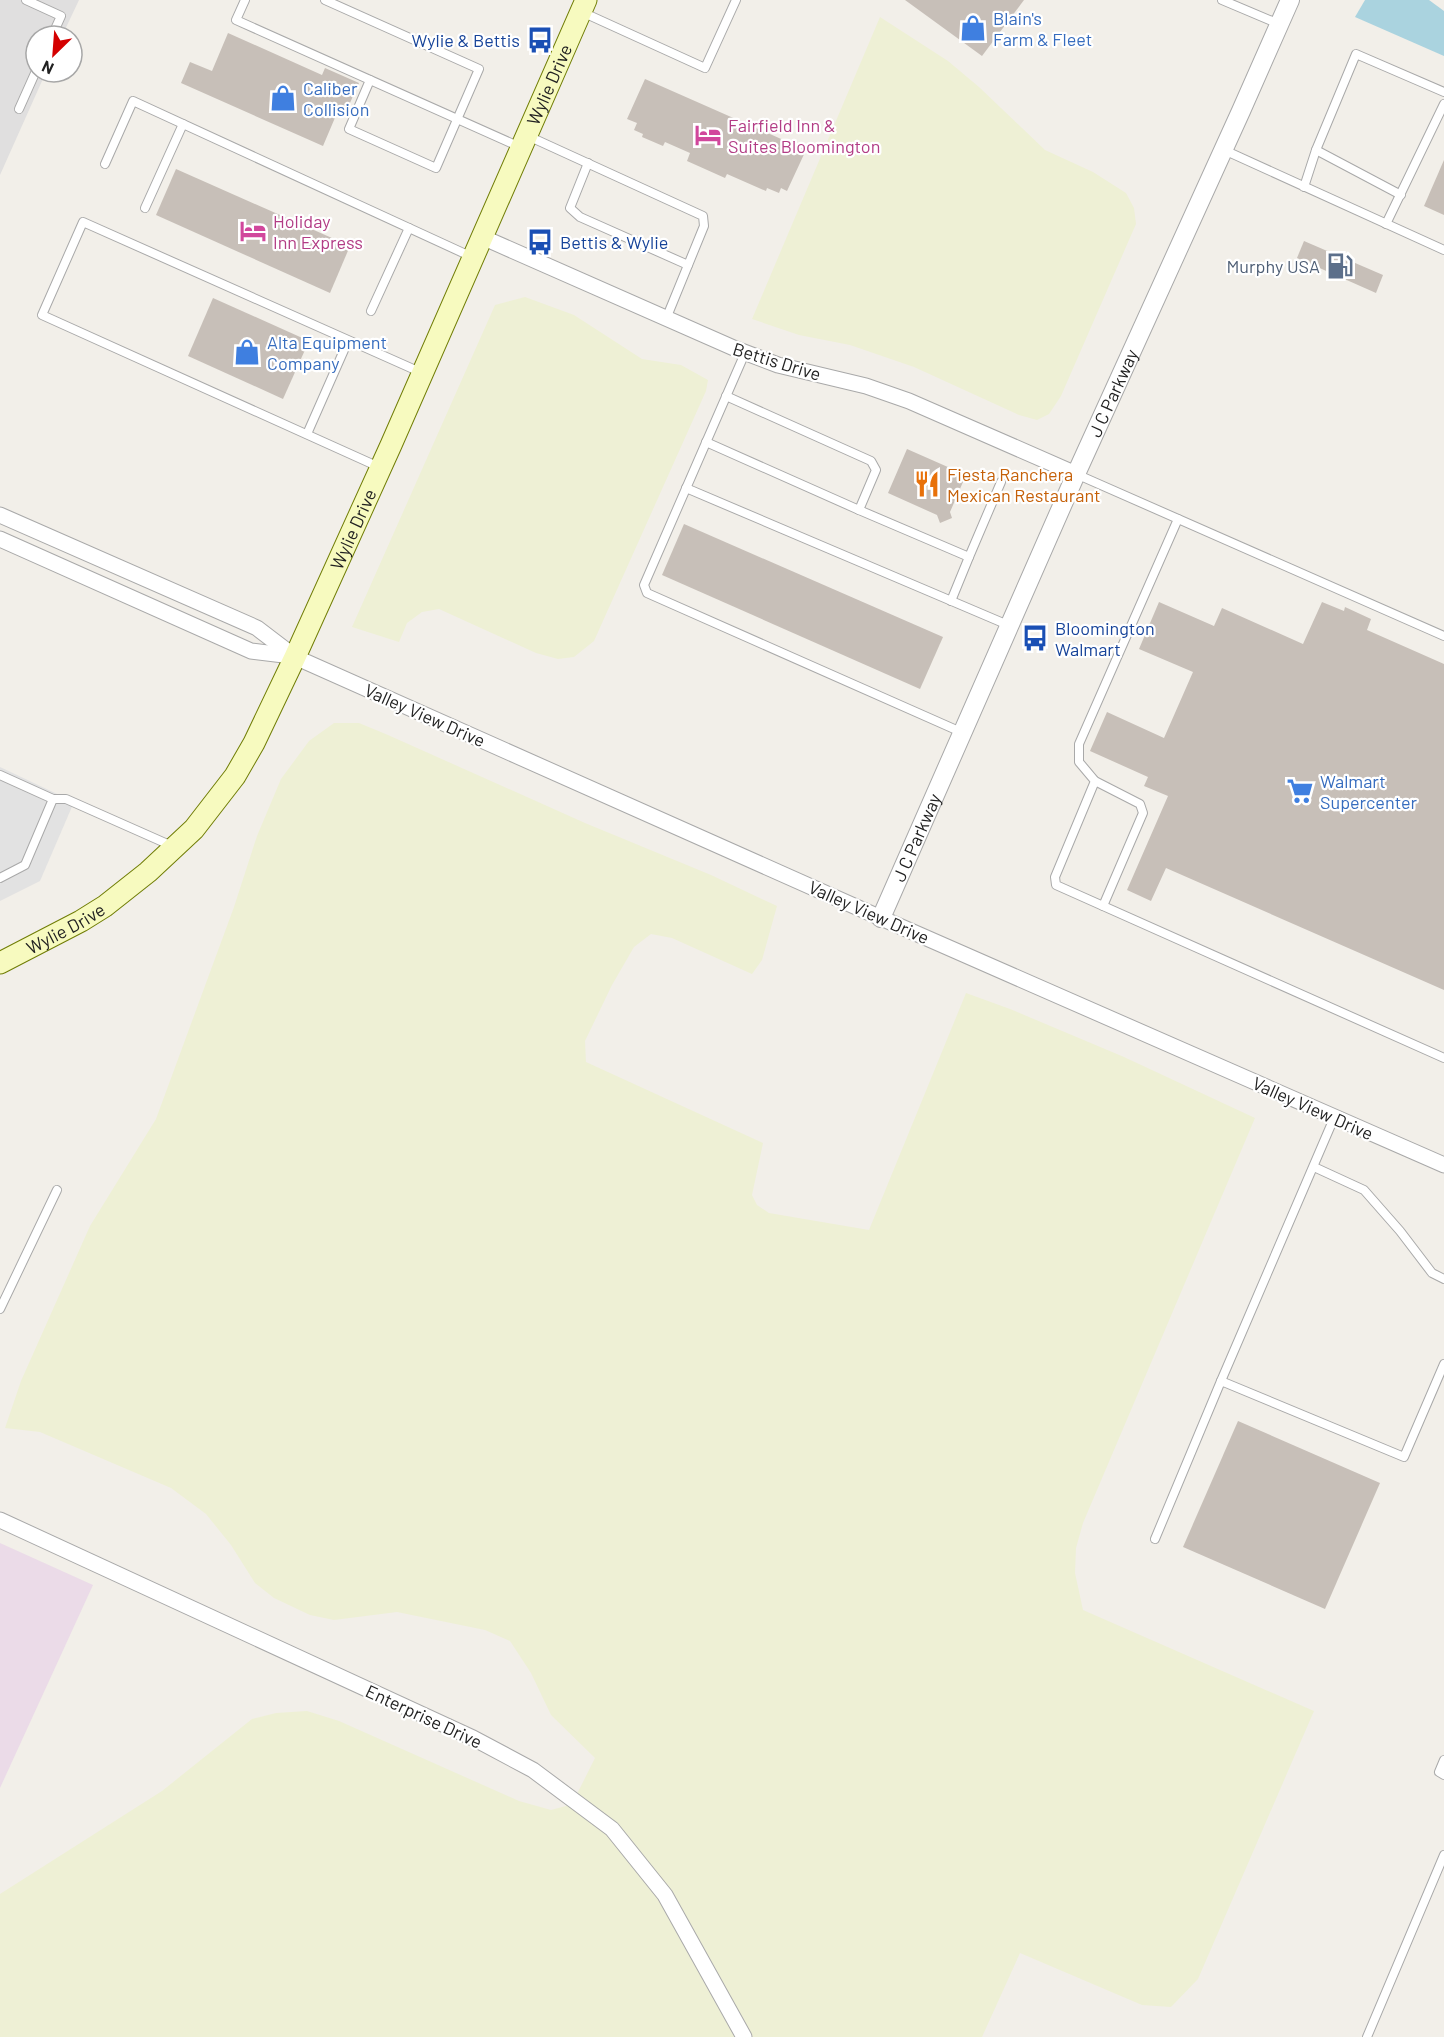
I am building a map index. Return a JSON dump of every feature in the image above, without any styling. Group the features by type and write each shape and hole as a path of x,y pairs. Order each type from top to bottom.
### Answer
{"main road":[{"name":"Wylie Drive","path":"0,963 81,921 105,906 148,872 194,829 234,776 254,743 381,468 583,6"}],"street":[{"name":"J C Parkway","path":"881,918 1076,474 1290,0"},
{"name":"Bettis Drive","path":"482,237 745,353 778,365 866,386 909,401 1076,474"},
{"name":"Valley View Drive","path":"5,518 257,628 295,657 1444,1165"},
{"name":"Valley View Drive","path":"1,541 251,651 295,657"},
{"name":"Enterprise Drive","path":"0,1520 473,1738 533,1770 612,1829 665,1895 744,2037"}],"lane":[{"path":"26,0 61,15 57,24"},
{"path":"245,0 236,20 457,119 588,163 703,216 704,226 666,319"},
{"path":"325,0 479,69 436,168 349,129 370,80"},
{"path":"583,6 705,68 736,0"},
{"path":"1222,0 1279,24"},
{"path":"1304,187 1316,150 1356,54 1444,92"},
{"path":"19,109 30,84"},
{"path":"105,164 133,101 473,257"},
{"path":"1386,224 1444,104"},
{"path":"145,208 183,124"},
{"path":"1224,150 1444,250"},
{"path":"1316,150 1401,195"},
{"path":"588,163 570,208 580,217 688,265"},
{"path":"381,468 42,315 83,222 348,341 423,372"},
{"path":"371,310 409,228"},
{"path":"307,434 348,341"},
{"path":"745,353 644,585 647,593 963,733"},
{"path":"726,396 871,461 876,470 859,510"},
{"path":"706,442 969,557"},
{"path":"1076,474 1444,636"},
{"path":"951,601 1001,482"},
{"path":"686,488 1010,626"},
{"path":"1,541 5,518"},
{"path":"1103,906 1143,813 1140,804 1095,782 1079,762 1079,744 1178,519"},
{"path":"0,775 53,799 66,799 174,847"},
{"path":"1095,782 1055,877 1056,885 1444,1058"},
{"path":"0,878 25,865 53,799"},
{"path":"1155,1539 1334,1118"},
{"path":"1314,1167 1364,1190 1400,1231 1432,1274 1444,1279"},
{"path":"0,1309 57,1190"},
{"path":"1221,1381 1404,1457 1444,1364"},
{"path":"1444,1760 1439,1772 1444,1775"},
{"path":"1367,2037 1444,1855"}],"shaded area":[{"path":"0,0 79,0 68,24 24,24 24,84 41,84 0,175"},
{"path":"0,767 74,802 40,881 0,901"},
{"path":"0,1543 93,1585 0,1788"}],"green space":[{"path":"880,17 948,61 979,87 1045,150 1093,172 1126,193 1134,208 1136,224 1061,396 1049,414 1037,420 1019,415 914,367 850,345 799,335 752,319"},
{"path":"525,297 574,315 642,359 681,365 708,380 706,391 594,641 574,657 558,659 536,653 439,609 422,612 407,623 399,642 352,627 495,305"},
{"path":"334,723 359,723 585,823 711,875 777,906 762,960 752,974 672,938 651,934 634,947 612,985 585,1041 586,1062 763,1143 752,1195 757,1205 769,1213 869,1230 966,993 1124,1057 1255,1118 1083,1523 1076,1548 1075,1573 1083,1610 1314,1711 1198,1979 1171,2007 1142,2005 1020,1953 982,2037 0,2037 0,1894 162,1791 252,1719 276,1713 307,1711 339,1721 519,1801 551,1810 566,1806 576,1796 595,1758 551,1715 531,1673 510,1641 485,1630 397,1612 334,1620 310,1615 274,1598 255,1583 231,1545 206,1514 171,1488 40,1432 5,1428 21,1381 90,1226 156,1119 234,907 257,836 281,779 309,741"}],"water":[{"path":"1365,0 1429,0 1444,11 1444,56 1355,17"}],"building":[{"name":"Blain's Farm & Fleet","path":"905,0 1024,0 982,56"},
{"name":"Caliber Collision","path":"228,33 322,75 325,68 359,83 344,116 337,113 323,146 181,83 190,62 212,71"},
{"name":"Fairfield Inn & Suites Bloomington","path":"645,79 806,150 787,191 781,188 779,193 767,188 766,191 727,174 725,178 687,161 690,153 665,142 663,146 642,137 643,134 634,130 637,123 627,119"},
{"path":"1444,160 1444,215 1424,206"},
{"name":"Holiday Inn Express","path":"176,169 350,246 330,293 156,215"},
{"name":"Murphy USA","path":"1304,241 1383,275 1376,293 1297,258"},
{"name":"Alta Equipment Company","path":"213,298 309,341 283,399 188,356"},
{"name":"Fiesta Ranchera Mexican Restaurant","path":"907,449 966,475 950,512 952,518 940,523 937,515 888,493"},
{"path":"684,524 943,637 920,689 662,575"},
{"name":"Walmart Supercenter","path":"1159,602 1214,626 1222,608 1303,644 1322,602 1344,611 1345,607 1371,619 1367,630 1444,664 1444,990 1166,868 1151,901 1127,890 1168,796 1144,786 1148,777 1090,751 1107,712 1164,738 1193,672 1139,649"},
{"path":"1238,1421 1380,1483 1325,1609 1183,1547"}],"place":[{"name":"Blain's Farm & Fleet","path":"973,28"},
{"name":"Wylie & Bettis","path":"540,40"},
{"name":"Caliber Collision","path":"283,98"},
{"name":"Fairfield Inn & Suites Bloomington","path":"708,135"},
{"name":"Holiday Inn Express","path":"253,231"},
{"name":"Bettis & Wylie","path":"540,242"},
{"name":"Murphy USA","path":"1340,266"},
{"name":"Alta Equipment Company","path":"247,352"},
{"name":"Fiesta Ranchera Mexican Restaurant","path":"927,484"},
{"name":"Bloomington Walmart","path":"1035,638"},
{"name":"Walmart Supercenter","path":"1300,791"}]}
